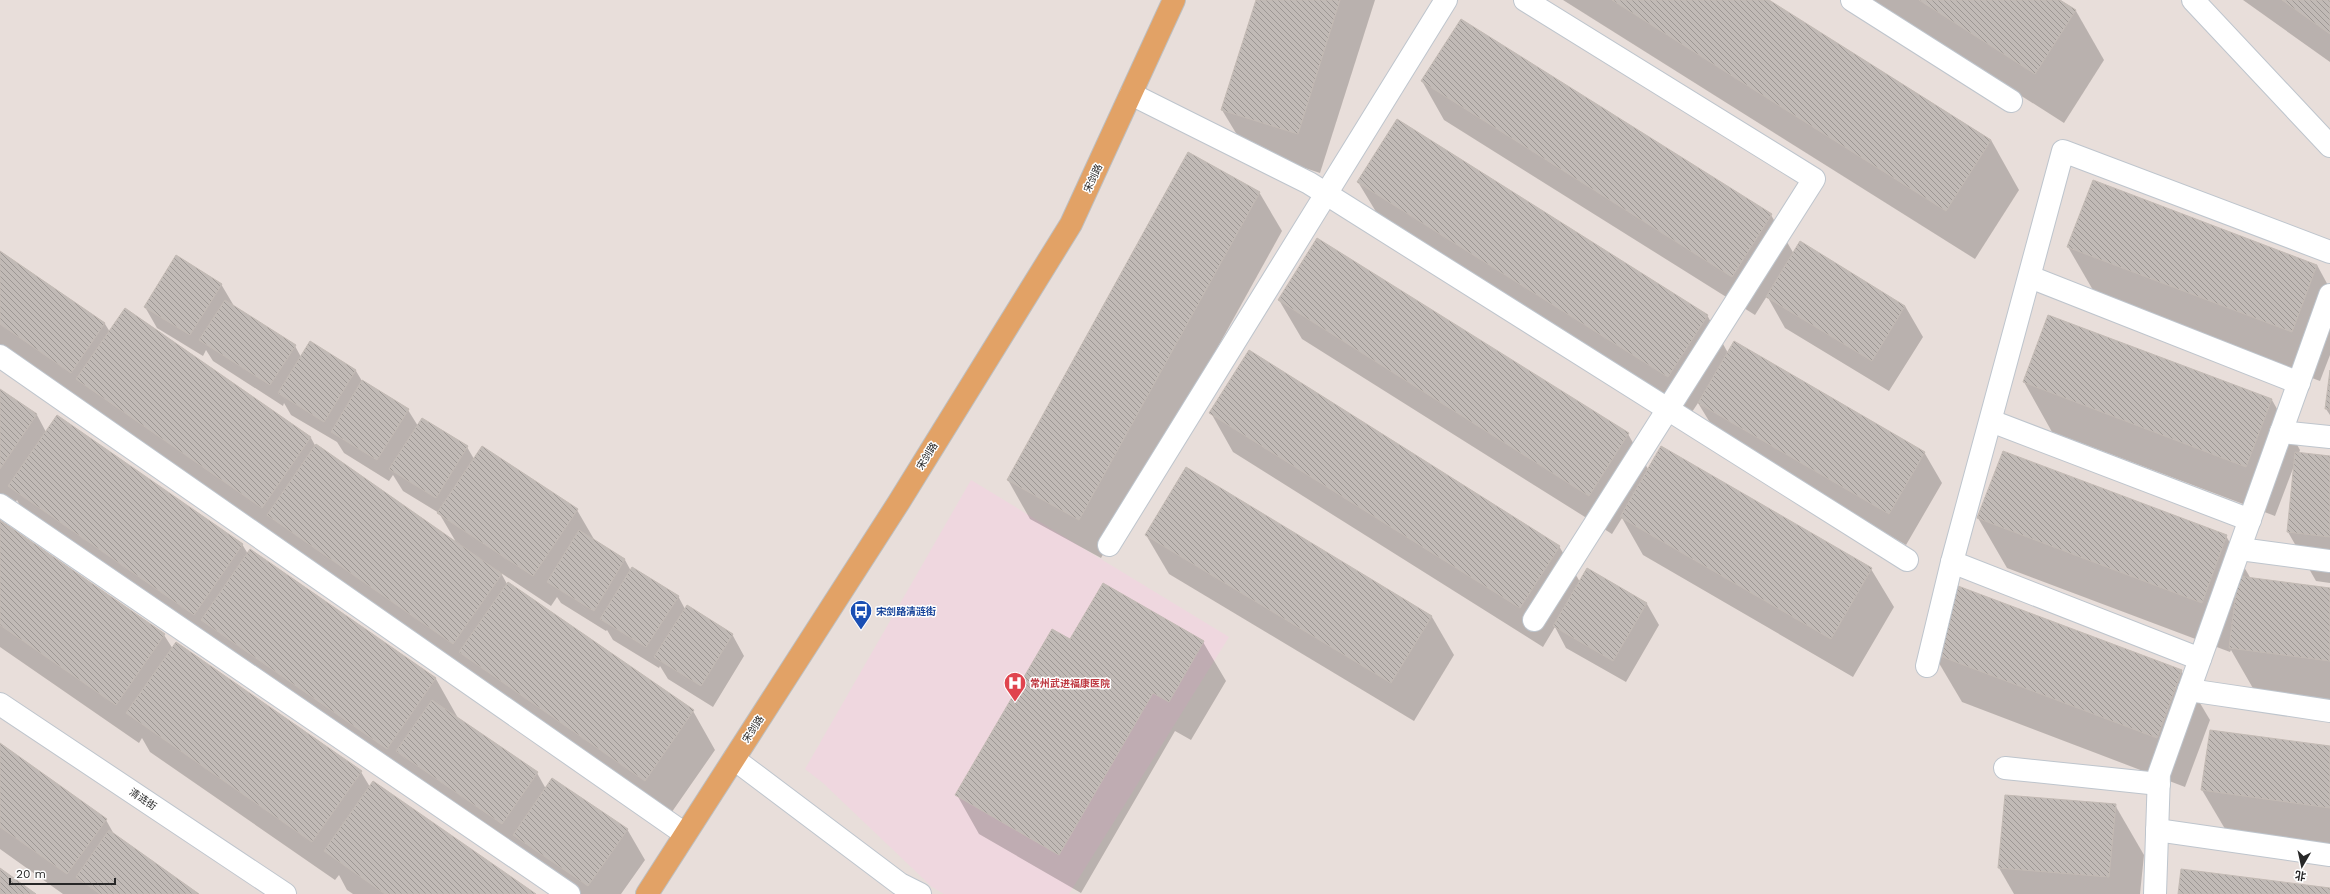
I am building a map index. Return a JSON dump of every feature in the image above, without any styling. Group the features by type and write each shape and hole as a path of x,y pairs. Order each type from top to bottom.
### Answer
{"main road":[{"name":"宋剑路","path":"647,894 899,502 1071,224 1174,0"}],"street":[{"path":"1109,545 1446,0"},
{"path":"1525,0 1814,179 1534,620"},
{"path":"1852,0 2011,101"},
{"path":"2192,0 2330,146"},
{"path":"1131,94 1326,193 1906,560"},
{"path":"1927,666 1952,562 2063,151 2330,252"},
{"path":"2030,277 2299,383"},
{"path":"2154,894 2159,774 2330,295"},
{"path":"0,356 685,834"},
{"path":"1991,421 2250,520"},
{"path":"2281,432 2330,437"},
{"path":"0,505 569,894"},
{"path":"2240,549 2330,562"},
{"path":"1952,562 2200,659"},
{"path":"2189,690 2330,711"},
{"name":"清涟街","path":"0,704 285,894"},
{"path":"734,758 900,884 920,894"},
{"path":"2005,768 2159,784"},
{"path":"2157,830 2330,855"}],"shaded area":[{"name":"常州武进福康医院","path":"971,480 1229,637 1069,894 944,894 932,887 823,783 805,769"}],"building":[{"path":"1256,0 1340,0 1298,134 1221,110"},
{"path":"1612,0 1769,0 1991,140 1946,211"},
{"path":"1919,0 2060,0 2076,10 2035,74"},
{"path":"2282,0 2330,0 2330,34"},
{"path":"1461,19 1772,214 1732,277 1421,81"},
{"path":"1397,119 1708,315 1668,377 1357,182"},
{"path":"1188,152 1260,192 1079,520 1007,480"},
{"path":"2093,180 2317,265 2292,332 2067,247"},
{"path":"1317,238 1629,433 1589,496 1278,300"},
{"path":"1800,241 1905,306 1872,361 1766,297"},
{"path":"0,251 105,323 71,373 0,324"},
{"path":"176,255 222,284 190,335 144,307"},
{"path":"225,300 296,345 270,385 199,340"},
{"path":"125,308 311,437 262,508 76,379"},
{"path":"2048,315 2272,399 2246,467 2023,382"},
{"path":"310,341 356,370 324,422 278,393"},
{"path":"1734,341 1925,452 1889,514 1698,403"},
{"path":"1249,350 1560,546 1520,608 1209,413"},
{"path":"2330,370 2330,409 2325,409"},
{"path":"362,380 409,409 377,460 331,432"},
{"path":"0,389 37,414 0,469"},
{"path":"57,415 243,544 194,615 8,486"},
{"path":"422,418 468,446 436,498 389,469"},
{"path":"316,444 502,574 453,644 267,515"},
{"path":"482,446 578,509 533,576 437,513"},
{"path":"1661,446 1872,568 1831,639 1620,517"},
{"path":"2003,451 2227,535 2202,603 1977,518"},
{"path":"2295,452 2330,456 2330,537 2287,532"},
{"path":"1186,467 1432,616 1391,683 1145,535"},
{"path":"0,520 165,634 116,705 0,625"},
{"path":"579,530 625,559 594,611 547,582"},
{"path":"250,549 436,678 387,749 201,620"},
{"path":"632,567 679,596 646,647 600,619"},
{"path":"1587,568 1647,603 1613,661 1553,626"},
{"path":"2238,576 2330,588 2330,661 2229,648"},
{"path":"508,582 694,710 645,781 459,652"},
{"path":"1103,583 1204,641 1169,702 1153,693 1059,855 955,795 1052,629 1070,639"},
{"path":"1958,586 2182,670 2157,738 1932,653"},
{"path":"687,605 733,634 701,686 654,657"},
{"path":"176,642 362,771 312,842 126,713"},
{"path":"432,700 538,772 502,824 396,751"},
{"path":"2210,730 2330,746 2330,808 2201,790"},
{"path":"0,743 107,819 67,874 0,827"},
{"path":"552,778 628,829 588,886 513,835"},
{"path":"373,781 536,894 385,894 324,851"},
{"path":"2005,795 2116,804 2109,877 1998,868"},
{"path":"109,830 199,894 100,894 76,877"},
{"path":"0,868 36,894 0,894"},
{"path":"2181,869 2330,888 2330,894 2178,894"}],"place":[{"name":"宋剑路清涟街","path":"861,630"},
{"name":"常州武进福康医院","path":"1015,702"}]}
